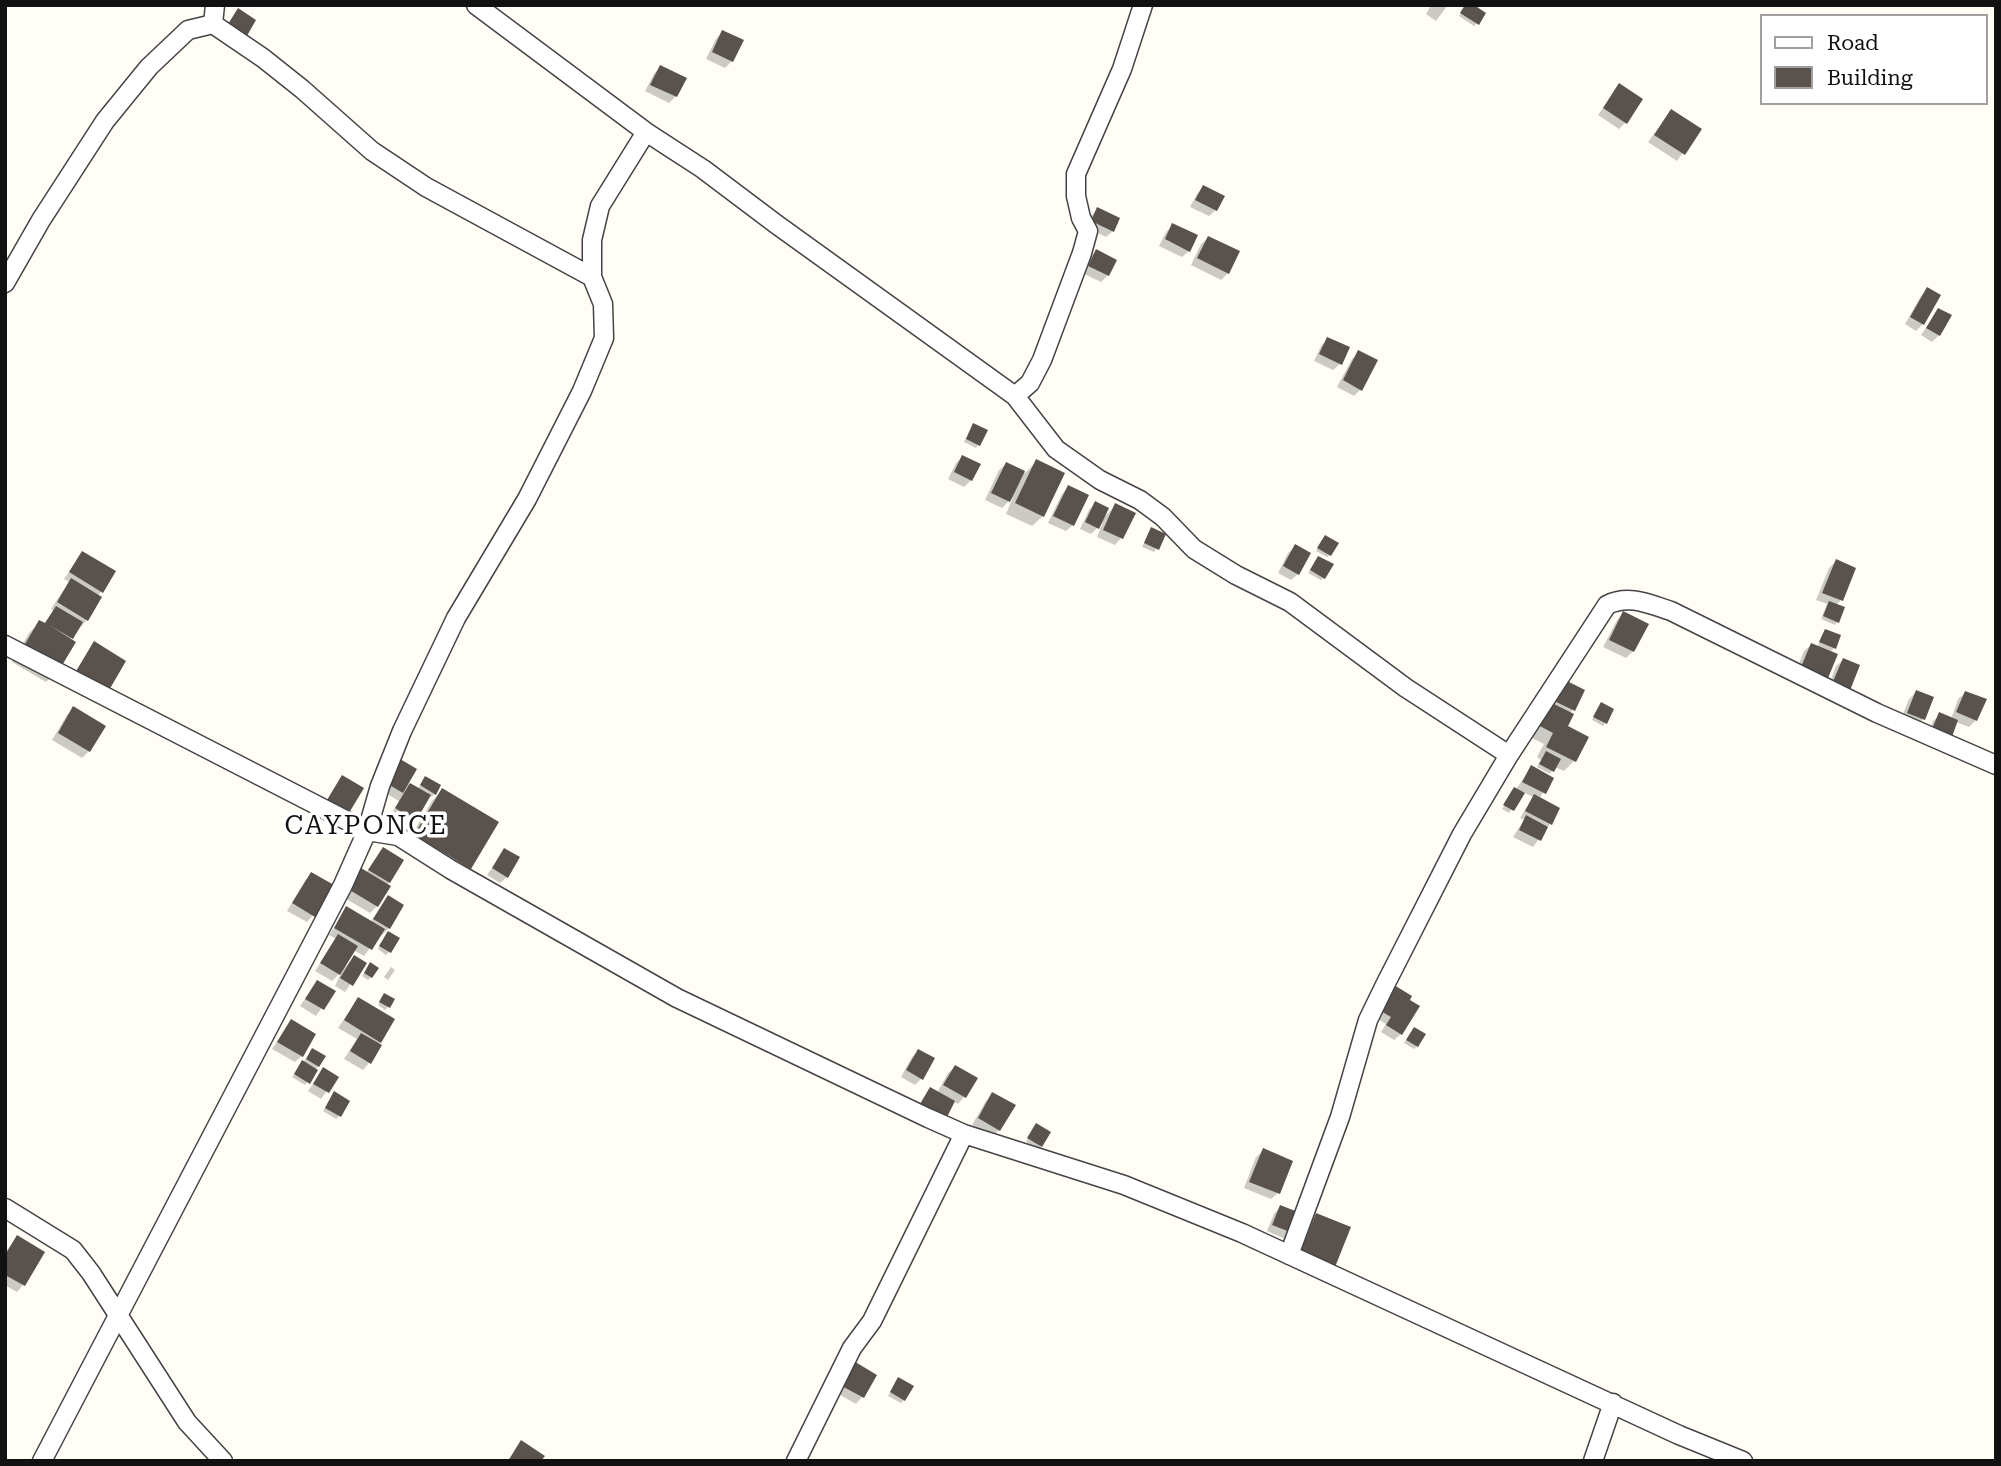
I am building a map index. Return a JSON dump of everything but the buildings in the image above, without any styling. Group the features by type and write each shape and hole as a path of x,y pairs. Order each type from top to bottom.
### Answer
{"street":[{"path":"213,24 215,5"},
{"path":"476,5 646,132 703,169 1015,397 1056,449 1100,480 1140,499 1163,517 1194,549 1236,575 1290,602 1406,688 1509,755"},
{"path":"1015,397 1030,383 1042,360 1082,253 1088,231 1081,218 1076,196 1076,174 1122,69 1143,5"},
{"path":"5,283 41,220 104,121 149,67 188,30 213,24 302,89 372,151 426,187 592,277"},
{"path":"42,1461 344,885 367,831 380,786 398,742 456,618 527,499 582,391 604,338 603,304 592,277 592,240 600,206 646,132"},
{"path":"1289,1255 1340,1117 1368,1020 1462,834 1509,755 1607,605 1619,599 1643,601 1671,611 1877,713 1996,765"},
{"path":"5,645 367,831 398,836 450,869 677,998 964,1134 1124,1185 1242,1233 1679,1435 1743,1461"},
{"path":"796,1461 852,1348 872,1321 964,1134"},
{"path":"5,1208 73,1250 91,1273 187,1422 223,1461"},
{"path":"1593,1461 1613,1403"}],"district":[{"name":"CAYPONCE","path":"366,826"}]}
